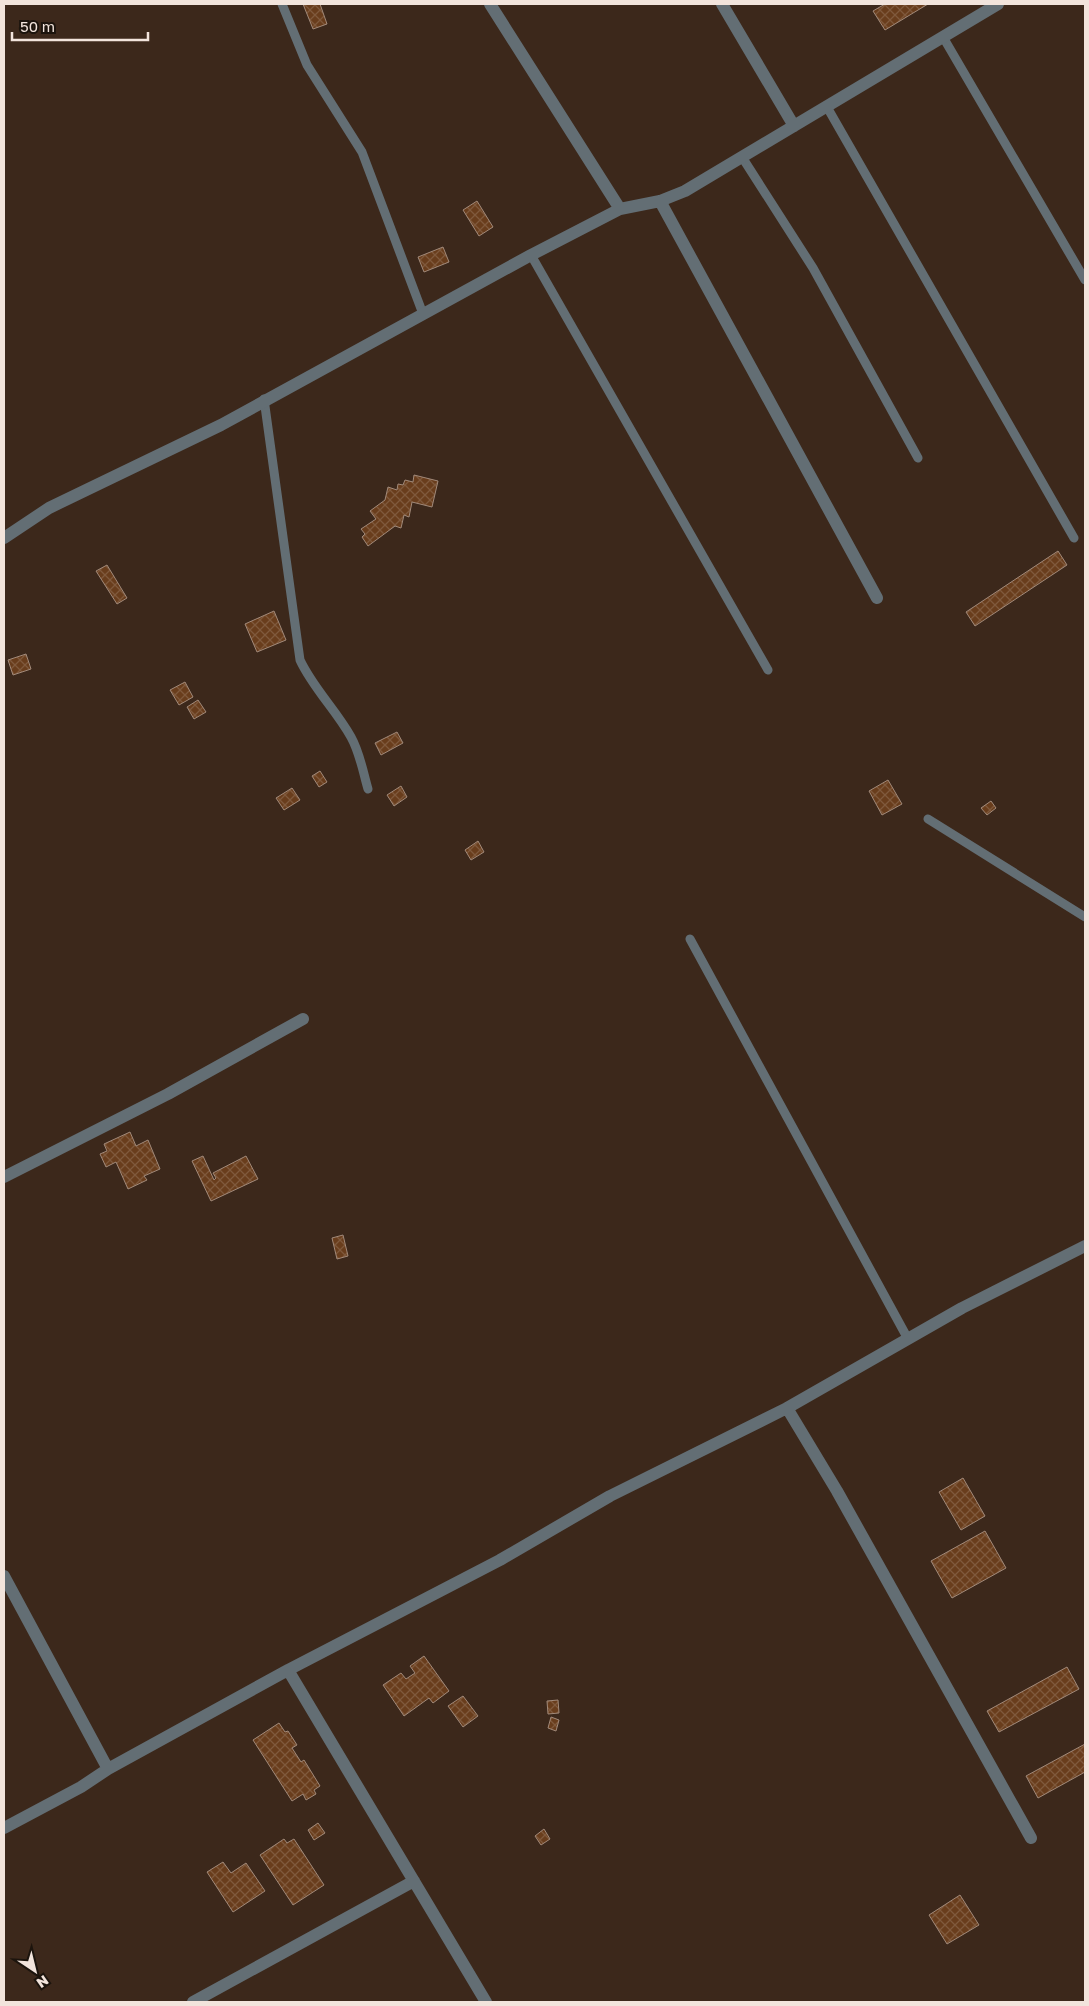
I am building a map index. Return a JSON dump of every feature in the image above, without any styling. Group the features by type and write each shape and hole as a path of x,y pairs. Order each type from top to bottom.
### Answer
{"street":[{"path":"490,4 620,209"},
{"path":"722,4 794,126"},
{"path":"4,538 49,508 221,425 264,399 620,209 660,201 685,191 998,4"},
{"path":"660,201 877,598"},
{"path":"4,1177 168,1094 303,1019"},
{"path":"4,1828 81,1787 108,1770 288,1670 500,1560 610,1496 787,1408 962,1308 1085,1246"},
{"path":"787,1408 837,1491 1031,1838"},
{"path":"4,1576 108,1770"},
{"path":"288,1670 486,2002"},
{"path":"193,2002 414,1881"}],"lane":[{"path":"282,4 307,66 362,152 423,314"},
{"path":"943,37 1085,280"},
{"path":"827,107 1074,538"},
{"path":"742,157 813,268 918,458"},
{"path":"531,255 768,670"},
{"path":"264,399 300,660 307,674 351,737 357,750 368,789"},
{"path":"928,819 1085,917"},
{"path":"690,939 908,1339"}],"building":[{"path":"303,4 320,4 327,24 313,29"},
{"path":"885,4 928,4 885,30 873,11"},
{"path":"477,201 493,227 479,236 463,210"},
{"path":"443,247 449,262 424,272 418,257"},
{"path":"414,475 438,481 432,507 412,502 409,517 404,515 401,528 395,526 368,546 362,537 365,534 361,529 376,519 370,511 385,500 388,487 397,490 398,484 403,485 405,480 413,482"},
{"path":"1058,551 1067,565 975,626 966,612"},
{"path":"107,565 127,598 117,604 96,571"},
{"path":"274,611 286,640 257,652 245,624"},
{"path":"26,654 31,669 13,675 8,660"},
{"path":"185,682 193,697 179,705 170,690"},
{"path":"198,700 206,712 194,719 187,707"},
{"path":"397,732 403,743 381,755 375,743"},
{"path":"320,771 327,782 319,787 312,776"},
{"path":"888,780 902,804 882,815 869,791"},
{"path":"401,786 407,797 394,806 387,795"},
{"path":"292,788 300,800 284,810 276,798"},
{"path":"991,801 996,808 987,815 981,808"},
{"path":"478,841 484,852 471,860 465,850"},
{"path":"130,1132 136,1146 148,1140 160,1169 144,1176 147,1180 128,1189 116,1162 106,1167 100,1154 107,1151 104,1144"},
{"path":"203,1156 214,1180 216,1178 213,1173 246,1156 258,1179 211,1201 192,1161"},
{"path":"343,1235 348,1256 337,1259 332,1238"},
{"path":"963,1478 985,1516 961,1530 939,1492"},
{"path":"985,1531 1006,1568 952,1598 931,1561"},
{"path":"424,1656 449,1691 433,1703 429,1698 404,1716 383,1685 401,1673 406,1679 415,1673 410,1666"},
{"path":"1067,1667 1079,1689 999,1732 987,1711"},
{"path":"463,1696 478,1716 463,1727 448,1706"},
{"path":"558,1700 559,1713 548,1714 547,1701"},
{"path":"551,1717 559,1720 556,1731 548,1728"},
{"path":"279,1723 285,1732 288,1731 297,1745 292,1748 301,1762 304,1760 320,1786 314,1790 316,1794 306,1800 303,1794 292,1801 253,1740"},
{"path":"1085,1744 1085,1772 1038,1798 1026,1776"},
{"path":"318,1823 325,1833 314,1840 308,1830"},
{"path":"544,1829 550,1839 541,1845 535,1836"},
{"path":"284,1839 287,1843 294,1839 324,1885 293,1905 260,1855"},
{"path":"223,1862 231,1873 246,1863 265,1891 233,1912 207,1872"},
{"path":"960,1895 979,1925 947,1944 929,1915"}]}
